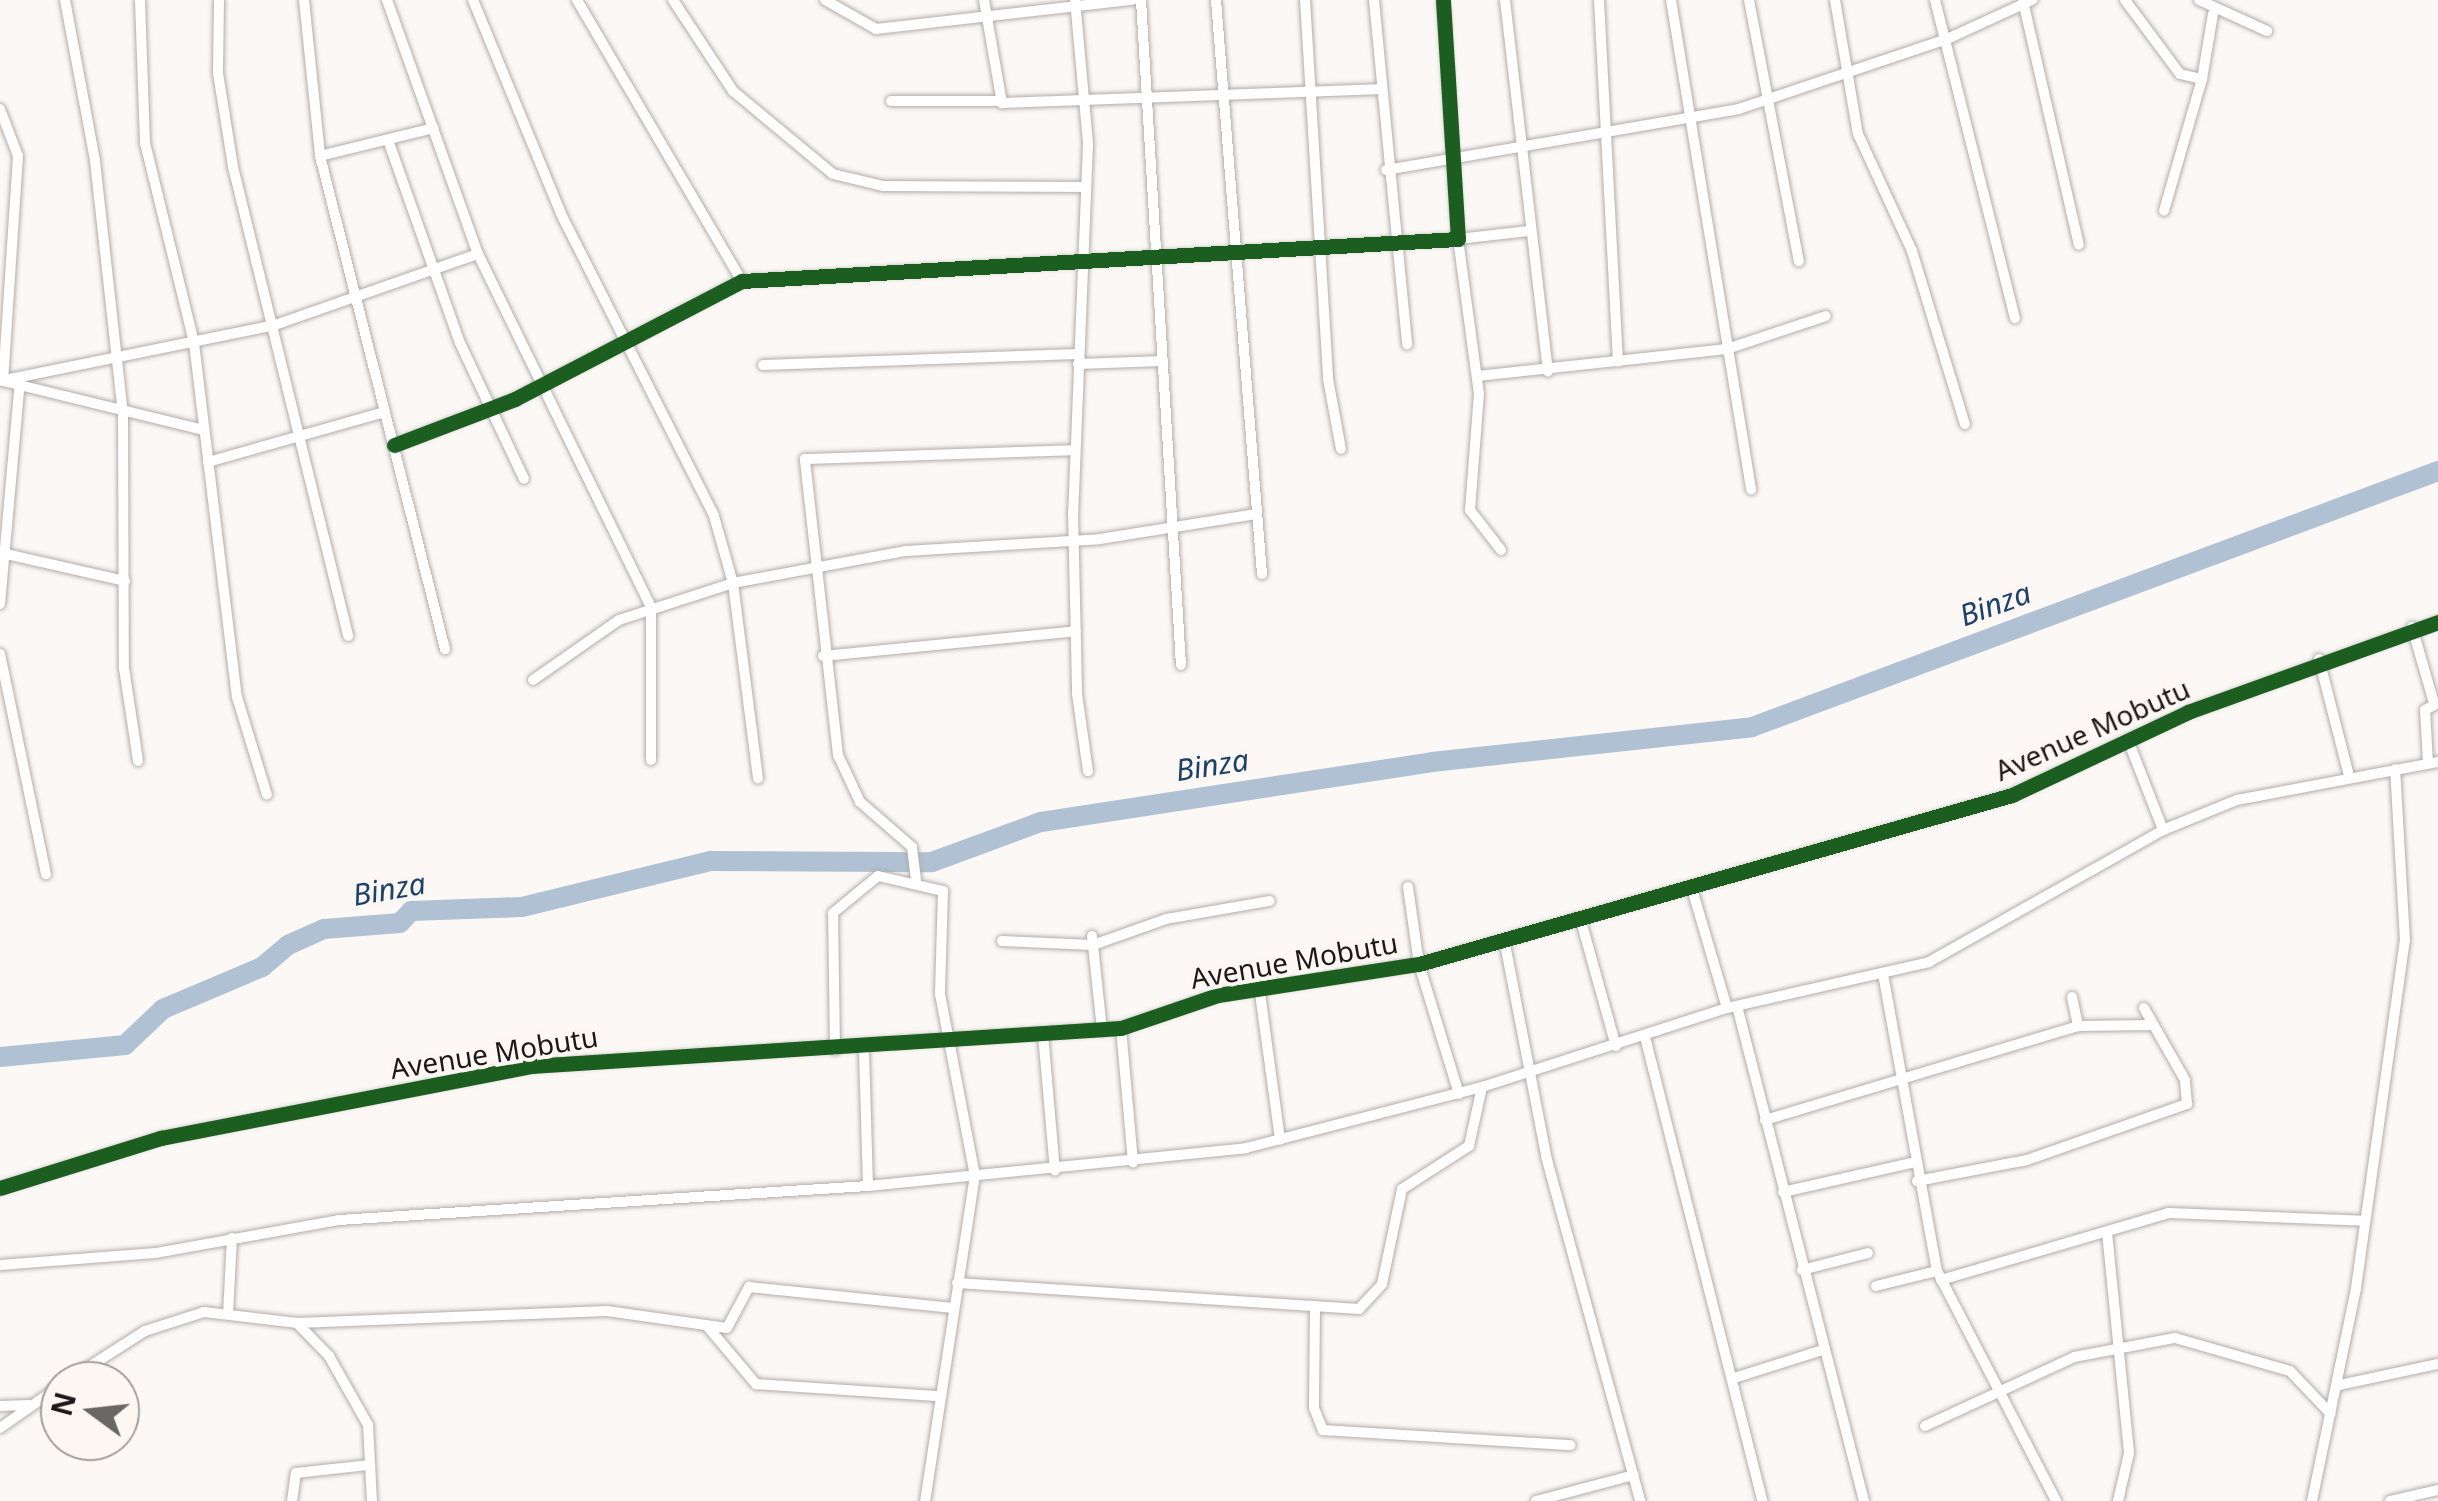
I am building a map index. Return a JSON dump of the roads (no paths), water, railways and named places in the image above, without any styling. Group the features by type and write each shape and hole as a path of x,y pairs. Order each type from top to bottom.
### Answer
{"street":[{"path":"65,0 95,162 124,414 124,687 138,761"},
{"path":"140,0 145,143 194,343 237,697 267,795"},
{"path":"219,0 223,114 348,636"},
{"path":"304,0 320,156 445,649"},
{"path":"387,0 478,254 538,387 652,606 650,760"},
{"path":"473,0 623,342 703,492 733,583 758,778"},
{"path":"577,0 742,281"},
{"path":"673,0 733,91 833,174 883,186 1082,186"},
{"path":"825,0 876,30 1132,0"},
{"path":"984,0 997,101"},
{"path":"1141,0 1181,666"},
{"path":"1216,0 1242,256 1262,574"},
{"path":"1305,0 1320,252 1341,449"},
{"path":"1374,0 1376,89 1408,344"},
{"path":"1443,0 1458,239 1478,376 1471,516 1501,550"},
{"path":"1505,0 1548,372"},
{"path":"1599,0 1618,362"},
{"path":"1671,0 1694,117 1751,489"},
{"path":"1749,0 1798,262"},
{"path":"1835,0 1858,134 1912,250 1965,424"},
{"path":"1935,0 1948,39 2015,318"},
{"path":"2126,0 2180,74 2202,78"},
{"path":"2199,0 2213,14 2267,31"},
{"path":"1386,170 1522,152 1767,99 1848,68 1948,39 2026,1 2078,245"},
{"path":"1076,4 1086,99 1074,450 1076,631 1088,772"},
{"path":"2164,211 2202,78 2213,14"},
{"path":"891,102 1224,97 1376,89"},
{"path":"0,109 18,156 1,381"},
{"path":"320,156 434,128"},
{"path":"388,140 434,273 488,408 524,478"},
{"path":"394,445 538,387 742,281 1080,258 1156,259 1396,248 1529,231"},
{"path":"1,381 276,325 434,273 478,254"},
{"path":"1478,376 1548,372 1727,349 1826,316"},
{"path":"763,365 1162,361"},
{"path":"1,381 20,389 204,430"},
{"path":"0,604 20,389"},
{"path":"208,462 385,412"},
{"path":"917,876 916,857 843,772 823,656 810,453 1074,450"},
{"path":"533,680 599,630 652,606 733,583 817,566 1256,514"},
{"path":"6,554 126,581"},
{"name":"Avenue Mobutu","path":"0,1188 161,1138 531,1066 864,1051 1121,1028 1259,986 1419,964 1505,944 2012,795 2128,740 2320,660 2412,627 2438,622"},
{"path":"0,1265 371,1217 868,1186 1132,1162 1280,1140 1459,1094 1732,1007 1884,974 1978,941 2164,830 2266,790 2348,772 2433,762 2425,716 2436,703 2412,627"},
{"path":"823,656 1076,631"},
{"path":"0,654 46,874"},
{"path":"2320,660 2348,772"},
{"path":"2128,740 2164,830"},
{"path":"2312,1501 2339,1386 2406,923 2395,769"},
{"path":"835,1050 833,913 878,876 917,876 946,894 940,994 975,1175 924,1501"},
{"path":"1408,887 1419,964 1459,1094"},
{"path":"1692,889 1765,1120 1864,1501"},
{"path":"1002,941 1093,940 1166,919 1269,901"},
{"path":"1581,920 1616,1046"},
{"path":"1093,940 1102,1030"},
{"path":"1505,944 1530,1072 1640,1501"},
{"path":"1884,974 1912,1163 1939,1276 1993,1388 2056,1501"},
{"path":"1259,986 1280,1140"},
{"path":"2072,997 2078,1026"},
{"path":"1916,1180 2027,1160 2180,1108 2189,1091 2144,1008"},
{"path":"1765,1120 2078,1026 2153,1025"},
{"path":"1121,1028 1132,1162"},
{"path":"1043,1034 1055,1170"},
{"path":"1645,1037 1762,1501"},
{"path":"864,1051 868,1186"},
{"path":"957,1282 1359,1310 1376,1296 1402,1189 1469,1146 1482,1087"},
{"path":"1783,1192 1912,1163"},
{"path":"1876,1286 1939,1276 2168,1213 2365,1221"},
{"path":"2106,1232 2129,1453 2118,1501"},
{"path":"228,1314 232,1238"},
{"path":"1802,1270 1868,1253"},
{"path":"100,1361 169,1320 228,1314 296,1322 574,1311 708,1327 733,1325 749,1286 953,1308"},
{"path":"1315,1309 1314,1408 1324,1430 1570,1445"},
{"path":"296,1322 359,1406 372,1501"},
{"path":"708,1327 756,1384 939,1396"},
{"path":"1925,1426 1993,1388 2120,1346 2175,1338 2290,1371 2331,1414"},
{"path":"1734,1378 1823,1350"},
{"path":"2339,1386 2438,1364"},
{"path":"0,1428 40,1399"},
{"path":"0,1406 30,1405"},
{"path":"292,1501 296,1473 368,1465"},
{"path":"1536,1501 1634,1476"},
{"path":"2390,1501 2438,1490"},
{"path":"2428,1501 2438,1490"}],"waterway":[{"name":"Binza","path":"0,1057 125,1045 163,1009 262,967 288,945 324,929 400,923 411,911 522,907 711,861 932,862 1041,822 1432,762 1752,727 2438,471"}]}
